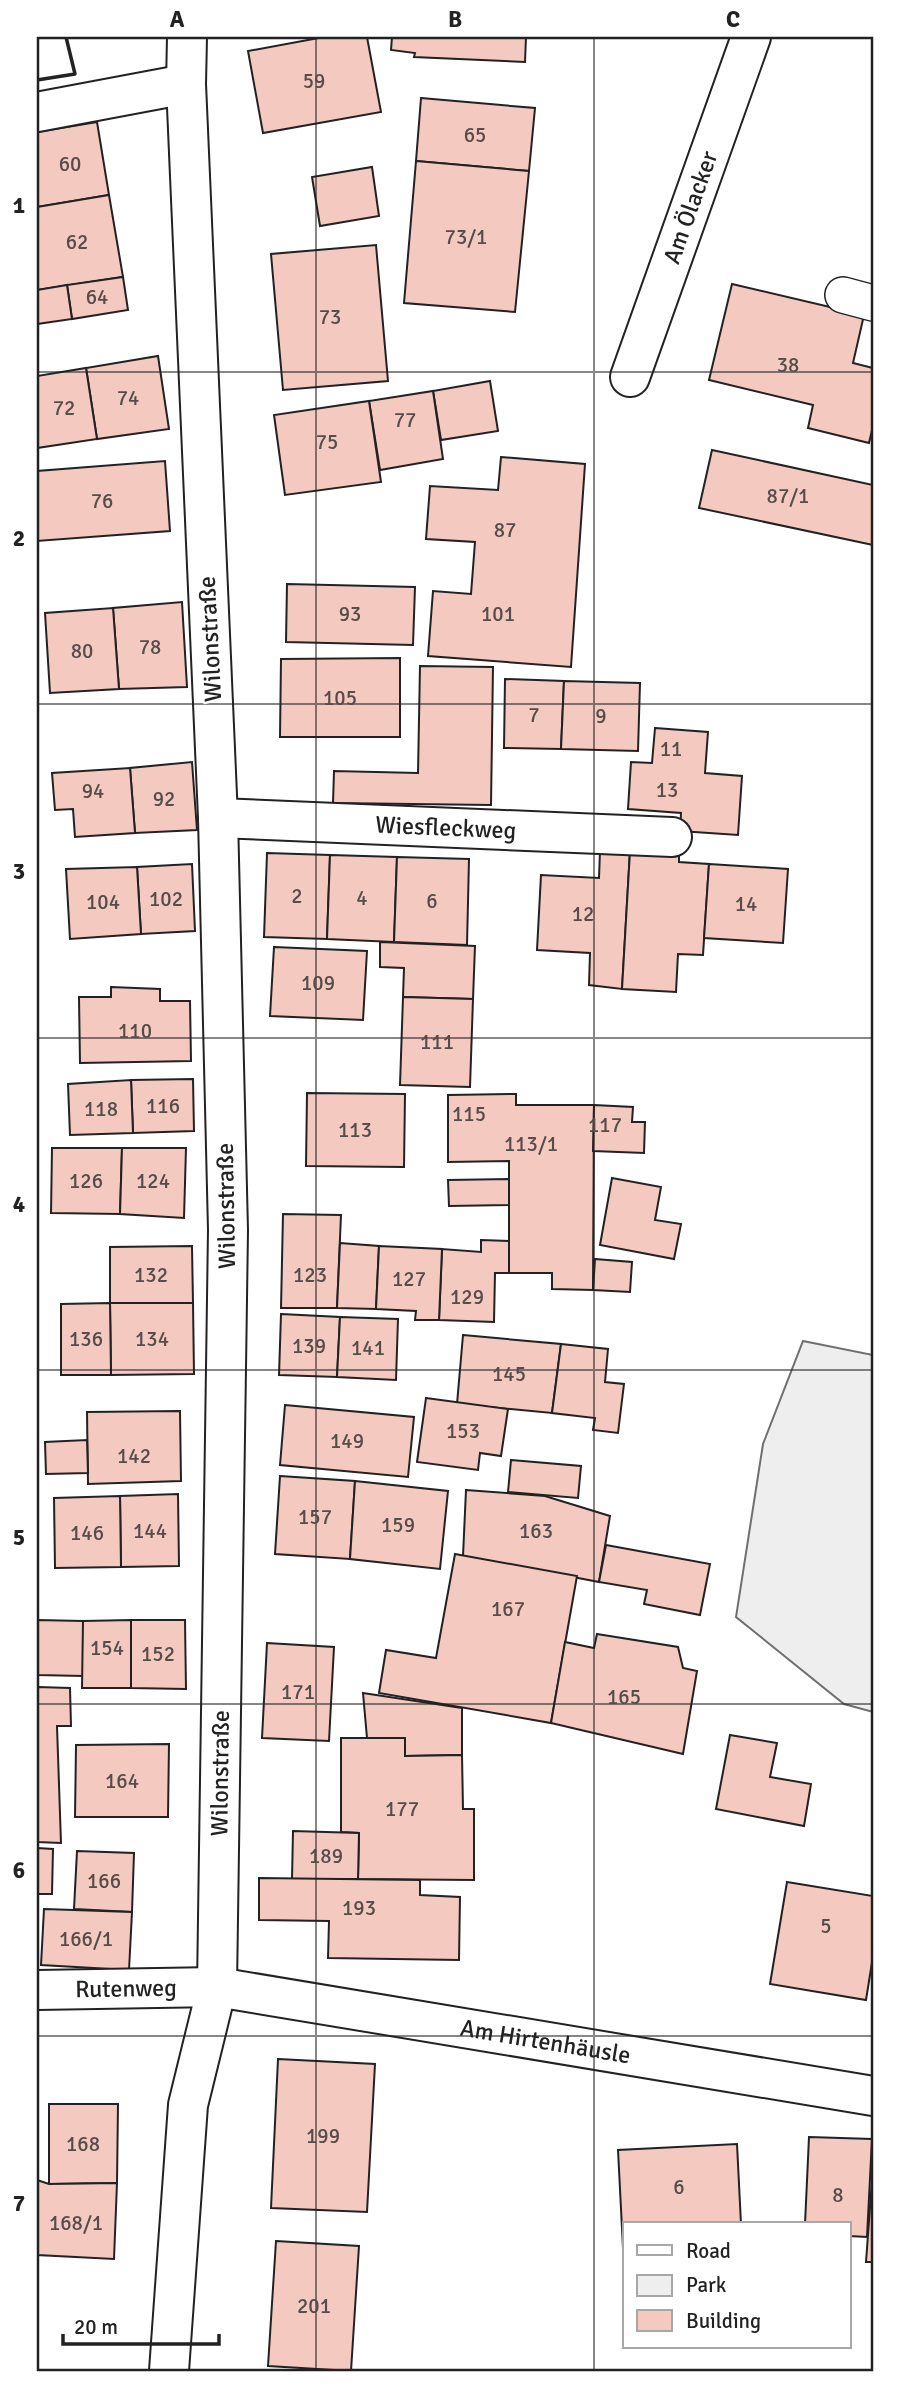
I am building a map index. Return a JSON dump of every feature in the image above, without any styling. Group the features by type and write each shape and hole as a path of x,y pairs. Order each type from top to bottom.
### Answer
{"street":[{"name":"Wilonstraße","path":"169,2371 188,2105 217,1987 228,1247 218,818 186,84 187,37"},
{"name":"Am Ölacker","path":"630,377 751,37"},
{"path":"37,112 186,84"},
{"name":"Wiesfleckweg","path":"218,818 672,838"},
{"name":"Rutenweg","path":"37,1990 217,1987"},
{"name":"Am Hirtenhäusle","path":"217,1987 873,2096"}],"green space":[{"path":"803,1341 873,1355 873,1712 844,1704 736,1617 763,1444"}],"building":[{"path":"324,37 367,37 381,112 263,133 248,51"},
{"path":"392,37 526,37 525,62 414,57 415,53 391,50"},
{"path":"421,98 535,108 529,171 416,161"},
{"path":"97,122 109,195 37,207 37,132"},
{"path":"416,161 529,171 515,312 404,303"},
{"path":"372,167 379,216 320,226 312,177"},
{"path":"109,195 123,277 37,290 37,207"},
{"path":"376,245 388,381 283,390 271,254"},
{"path":"123,277 128,310 72,319 67,285"},
{"path":"732,284 864,315 853,363 873,368 873,426 869,443 808,428 813,405 709,380"},
{"path":"67,285 72,319 37,324 37,290"},
{"path":"158,356 169,429 97,439 86,368"},
{"path":"86,368 97,439 37,448 37,376"},
{"path":"490,381 498,431 441,440 433,391"},
{"path":"433,391 443,459 380,470 369,401"},
{"path":"369,401 381,482 285,495 274,415"},
{"path":"712,450 873,485 873,545 699,508"},
{"path":"501,457 585,464 571,667 428,656 433,591 471,594 475,542 426,539 430,486 498,490"},
{"path":"165,461 170,531 37,541 37,471"},
{"path":"287,584 415,587 413,645 286,642"},
{"path":"182,602 187,687 119,689 113,608"},
{"path":"113,608 119,689 50,693 45,613"},
{"path":"400,658 400,737 280,737 281,659"},
{"path":"420,666 493,667 491,805 333,803 334,771 418,773"},
{"path":"505,679 564,681 561,749 504,748"},
{"path":"564,681 640,683 638,751 561,749"},
{"path":"655,728 708,732 705,773 742,776 738,835 680,831 681,813 628,809 631,762 652,763"},
{"path":"192,762 197,830 135,833 130,768"},
{"path":"130,768 135,833 75,837 73,809 55,810 52,773"},
{"path":"600,851 630,851 622,989 589,985 590,953 537,950 541,875 599,878"},
{"path":"630,851 679,854 679,862 709,864 703,955 678,954 676,992 622,989"},
{"path":"267,853 330,855 327,939 264,937"},
{"path":"330,855 397,857 394,942 327,939"},
{"path":"397,857 469,859 467,945 394,942"},
{"path":"192,864 195,931 141,934 137,867"},
{"path":"709,864 788,869 783,943 704,938"},
{"path":"137,867 141,934 70,939 66,869"},
{"path":"380,942 475,946 473,999 403,997 404,968 380,967"},
{"path":"274,947 367,951 363,1020 270,1016"},
{"path":"111,987 160,989 160,1001 190,1001 191,1061 80,1063 79,997 111,997"},
{"path":"403,997 473,999 470,1087 400,1085"},
{"path":"193,1079 194,1131 133,1133 131,1080"},
{"path":"131,1080 133,1133 70,1135 68,1084"},
{"path":"307,1093 405,1094 404,1167 306,1166"},
{"path":"516,1094 516,1105 594,1105 593,1290 552,1289 552,1273 509,1273 509,1161 448,1162 448,1095"},
{"path":"594,1105 633,1107 632,1122 645,1122 644,1153 593,1151"},
{"path":"52,1148 122,1148 120,1214 51,1213"},
{"path":"122,1148 186,1148 184,1218 120,1214"},
{"path":"612,1178 661,1187 655,1220 681,1224 674,1259 600,1245"},
{"path":"509,1179 509,1205 449,1206 448,1180"},
{"path":"283,1214 341,1215 337,1308 281,1308"},
{"path":"481,1240 509,1241 509,1273 495,1273 494,1322 439,1320 442,1249 481,1252"},
{"path":"340,1243 379,1246 376,1309 337,1308"},
{"path":"192,1246 193,1303 110,1303 110,1247"},
{"path":"379,1246 442,1249 439,1320 415,1320 416,1311 376,1309"},
{"path":"595,1259 632,1262 630,1292 593,1290"},
{"path":"110,1303 193,1303 194,1374 111,1375"},
{"path":"110,1303 111,1375 61,1375 61,1304"},
{"path":"281,1314 340,1317 337,1377 279,1375"},
{"path":"340,1317 398,1319 396,1380 337,1377"},
{"path":"463,1335 561,1344 552,1413 457,1404"},
{"path":"561,1344 608,1349 605,1382 624,1384 618,1433 593,1430 595,1418 552,1413"},
{"path":"426,1398 508,1409 501,1456 480,1453 478,1470 417,1462"},
{"path":"285,1405 414,1417 408,1477 280,1465"},
{"path":"180,1411 181,1481 88,1484 87,1412"},
{"path":"87,1440 88,1473 46,1474 45,1442"},
{"path":"511,1460 581,1466 578,1498 508,1492"},
{"path":"280,1476 355,1481 350,1559 275,1554"},
{"path":"355,1481 448,1491 440,1569 350,1559"},
{"path":"466,1490 545,1496 610,1516 599,1582 463,1556"},
{"path":"178,1494 179,1566 121,1567 120,1496"},
{"path":"120,1496 121,1567 55,1568 54,1498"},
{"path":"606,1545 710,1564 700,1615 644,1604 647,1590 599,1582"},
{"path":"455,1554 577,1576 551,1723 379,1693 386,1650 436,1658"},
{"path":"37,1620 83,1621 83,1676 37,1675"},
{"path":"131,1620 185,1620 186,1689 131,1688"},
{"path":"131,1620 131,1688 82,1688 83,1621"},
{"path":"597,1634 678,1647 683,1668 697,1671 683,1754 551,1723 565,1642 594,1648"},
{"path":"267,1643 334,1647 329,1741 262,1738"},
{"path":"37,1687 70,1688 71,1726 57,1726 61,1843 37,1842"},
{"path":"363,1693 462,1708 462,1755 405,1756 405,1738 367,1738"},
{"path":"730,1735 777,1743 770,1777 811,1784 804,1826 716,1809"},
{"path":"341,1738 405,1738 405,1756 462,1755 463,1809 474,1809 474,1880 358,1879 359,1833 341,1832"},
{"path":"169,1744 168,1817 75,1817 76,1745"},
{"path":"293,1831 359,1833 358,1879 292,1879"},
{"path":"37,1848 53,1849 52,1894 37,1894"},
{"path":"77,1851 134,1853 132,1912 74,1909"},
{"path":"259,1878 420,1880 420,1895 460,1897 459,1960 328,1958 329,1921 259,1920"},
{"path":"787,1882 873,1896 873,1956 866,2000 770,1984"},
{"path":"44,1909 132,1912 129,1970 41,1965"},
{"path":"278,2059 375,2064 367,2212 271,2208"},
{"path":"49,2104 118,2104 117,2183 49,2184"},
{"path":"809,2137 872,2139 867,2237 850,2236 850,2222 805,2222"},
{"path":"737,2144 741,2222 623,2222 623,2248 618,2150"},
{"path":"873,2166 873,2262 866,2262"},
{"path":"37,2180 49,2184 117,2183 114,2259 37,2255"},
{"path":"276,2241 359,2246 351,2371 268,2366"}],"wall":[{"path":"37,80 75,74 66,37"}]}
